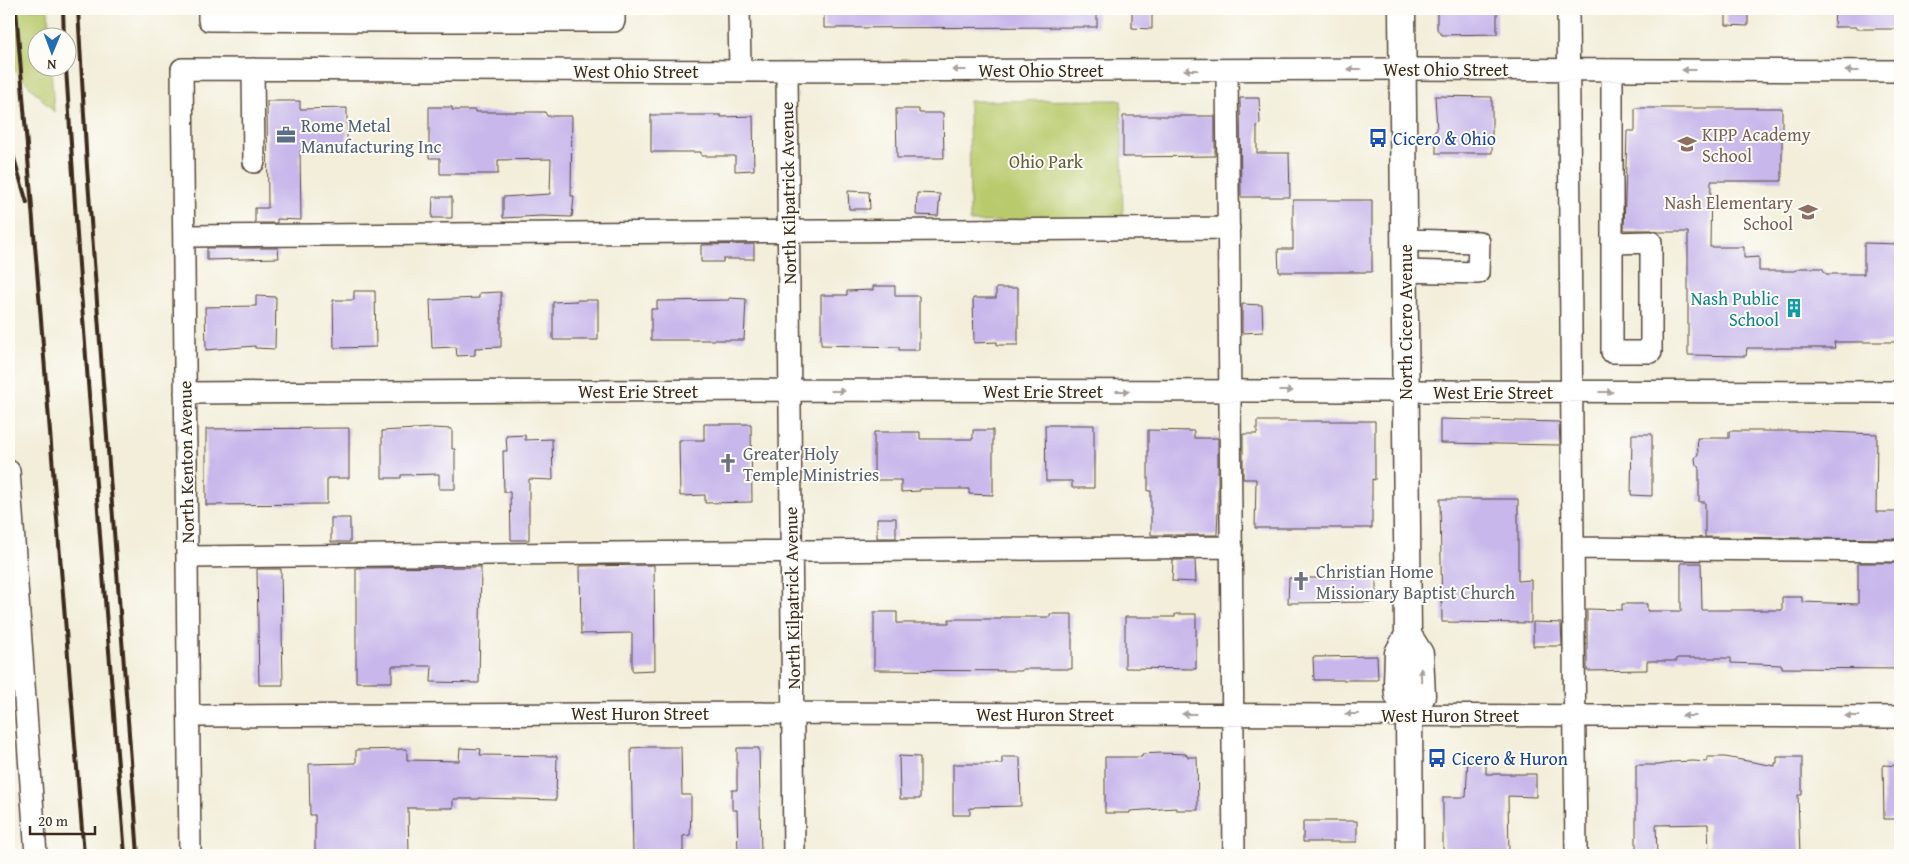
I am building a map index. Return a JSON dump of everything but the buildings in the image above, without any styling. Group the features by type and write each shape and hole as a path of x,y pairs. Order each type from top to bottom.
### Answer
{"main road":[{"name":"North Cicero Avenue","path":"1402,9 1408,635 1398,653 1398,695 1408,715 1410,855"}],"street":[{"path":"209,9 209,20 398,15 614,21 614,9"},
{"path":"739,9 740,71"},
{"path":"1568,9 1576,855"},
{"name":"West Ohio Street","path":"182,69 740,71 1569,69 1900,71"},
{"name":"North Kenton Avenue","path":"182,69 190,855"},
{"path":"253,69 254,162"},
{"path":"1228,70 1234,855"},
{"path":"1612,70 1612,242 1612,352 1651,352 1651,242 1612,242"},
{"name":"North Kilpatrick Avenue","path":"786,71 794,855"},
{"path":"184,236 1229,228"},
{"path":"1404,240 1479,242 1478,274 1404,272"},
{"name":"West Erie Street","path":"186,393 790,390 1900,392"},
{"path":"9,471 36,855"},
{"path":"188,556 1232,547"},
{"path":"1573,548 1900,551"},
{"name":"West Huron Street","path":"189,716 793,713 1900,717"}],"green space":[{"path":"9,9 48,9 49,28 28,28 28,78 52,78 54,112 9,64"},
{"name":"Ohio Park","path":"1121,100 1123,220 970,222 969,101"}],"railway":[{"path":"16,9 84,855"},
{"path":"63,9 64,28"},
{"path":"78,9 87,167 138,855"},
{"path":"67,78 80,280 125,855"},
{"path":"9,141 27,203"}],"place":[{"name":"Rome Metal Manufacturing Inc","path":"286,135"},
{"name":"Cicero & Ohio","path":"1378,138"},
{"name":"KIPP Academy School","path":"1687,144"},
{"name":"Nash Elementary School","path":"1808,212"},
{"name":"Nash Public School","path":"1794,308"},
{"name":"Greater Holy Temple Ministries","path":"728,463"},
{"name":"Christian Home Missionary Baptist Church","path":"1301,581"},
{"name":"Cicero & Huron","path":"1437,758"}]}
